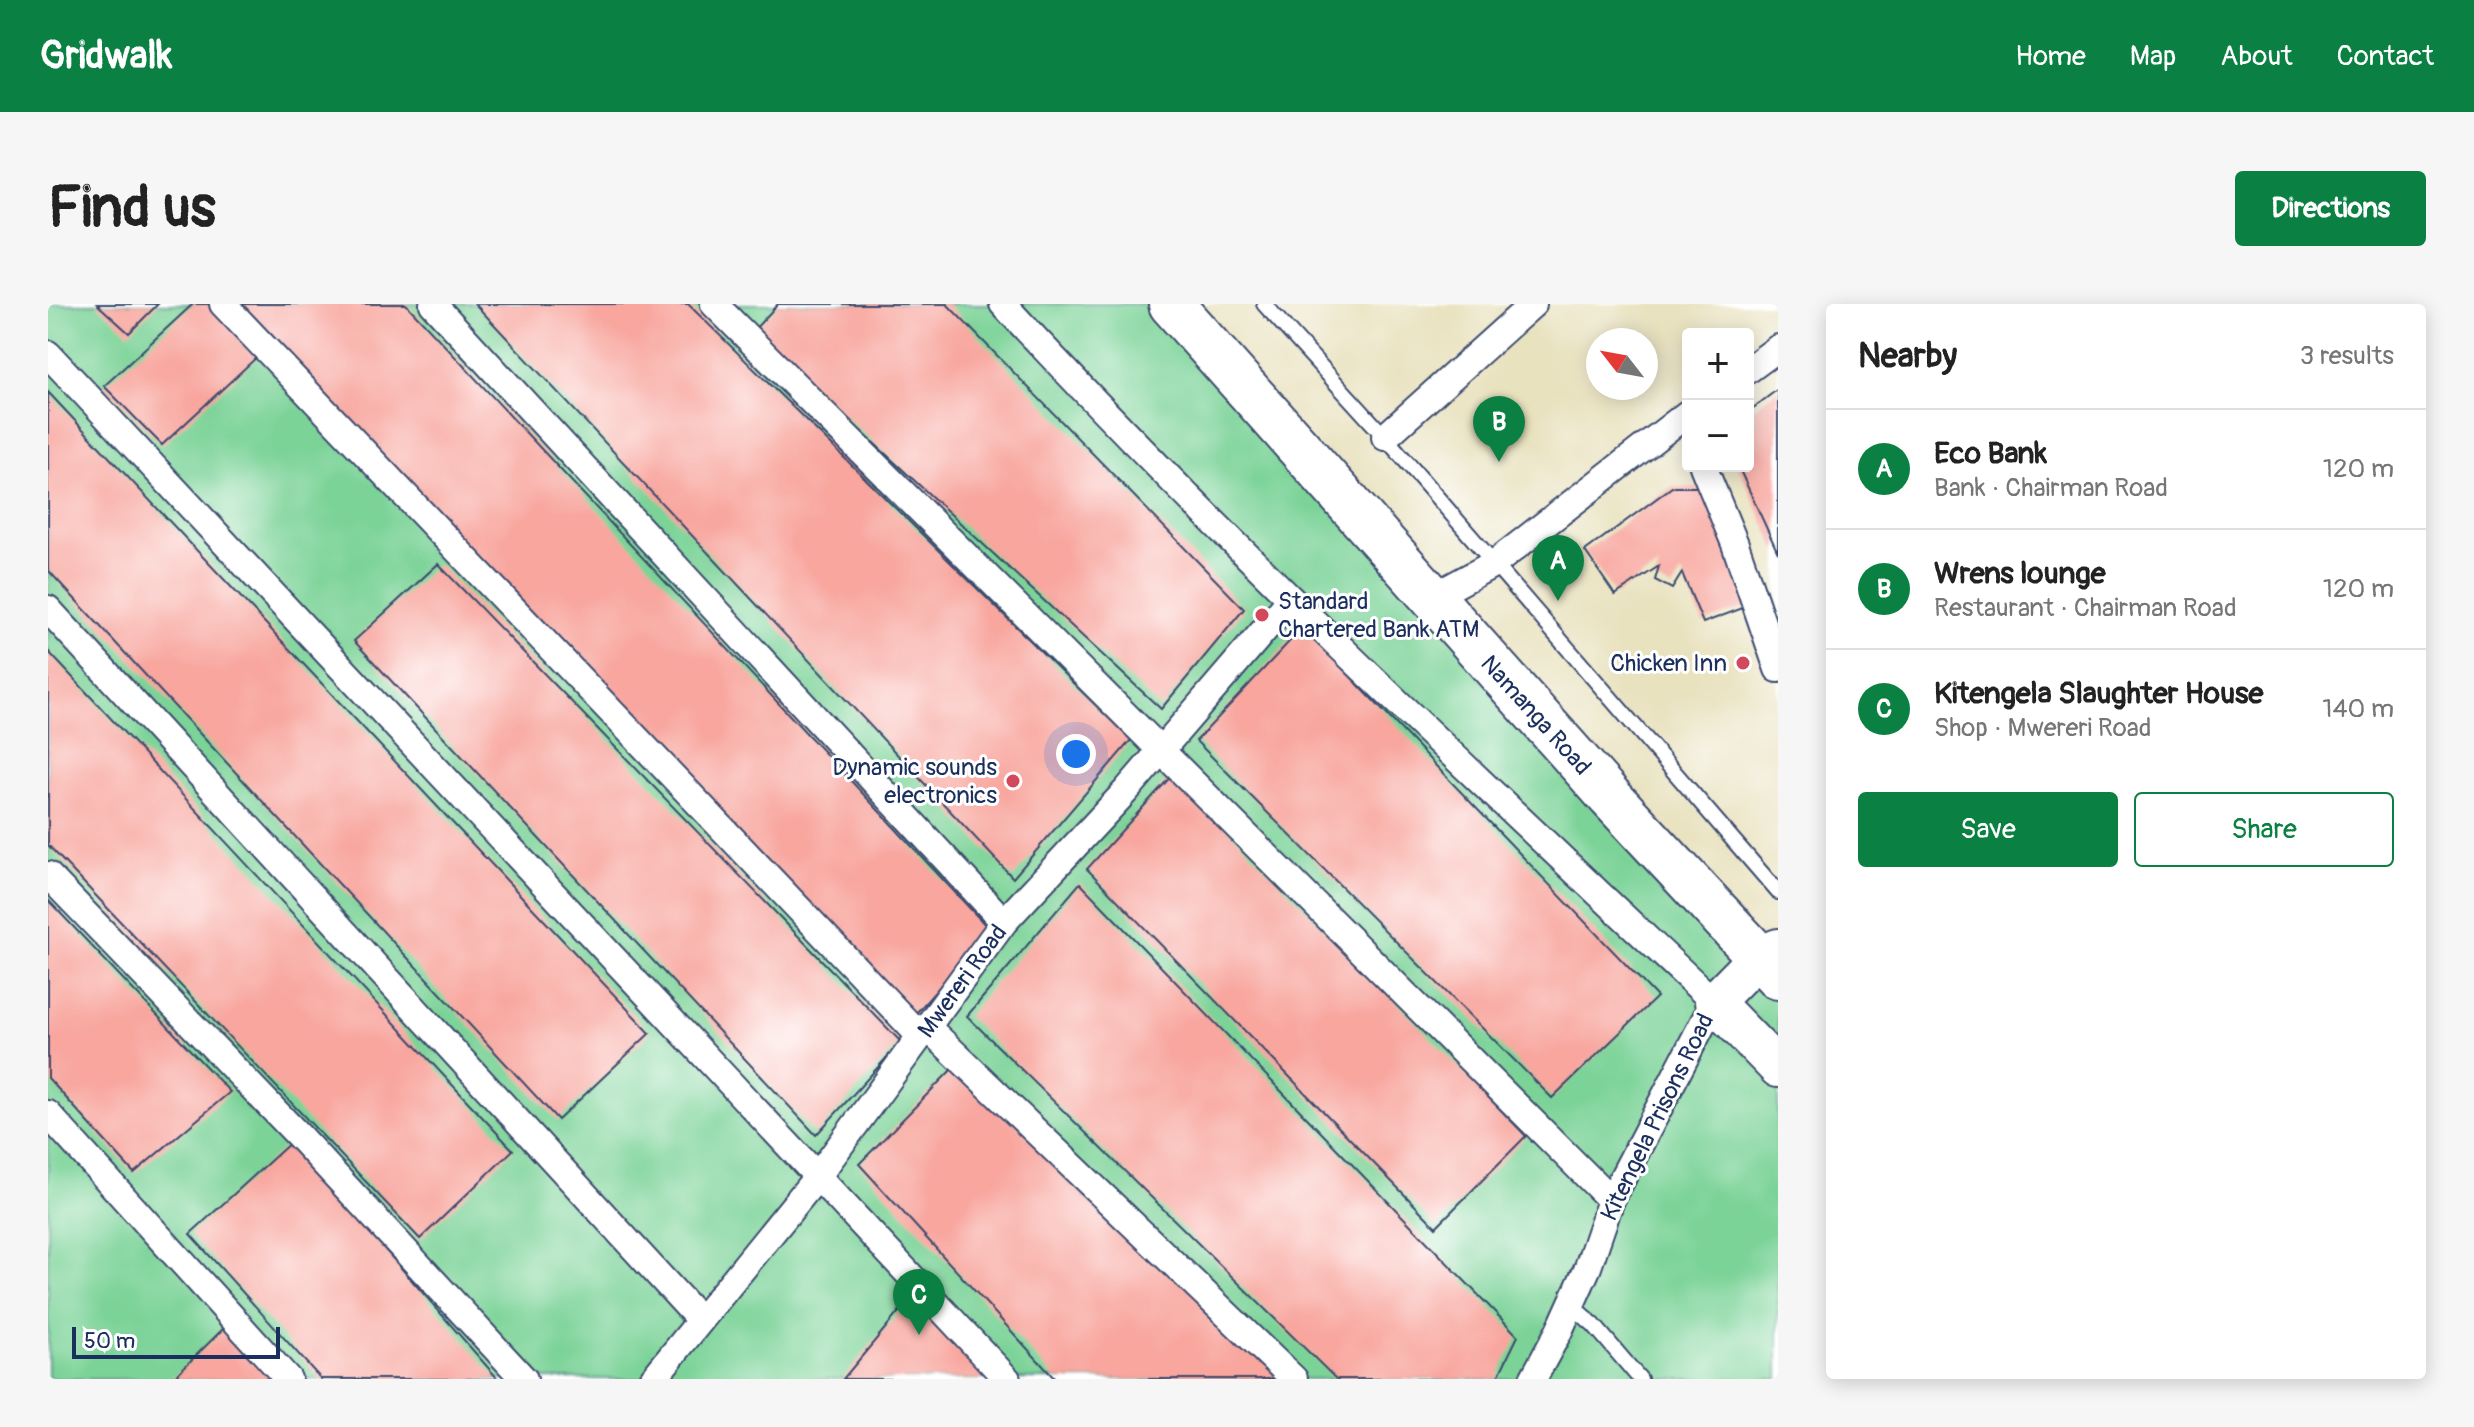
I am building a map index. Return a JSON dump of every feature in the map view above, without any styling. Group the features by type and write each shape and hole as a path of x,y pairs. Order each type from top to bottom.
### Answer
{"highway":[{"name":"Namanga Road","path":"1171,304 1610,797 1772,960"}],"street":[{"path":"223,304 923,1031 1294,1379"},
{"path":"433,304 1004,922"},
{"path":"714,304 1611,1200"},
{"path":"1003,304 1291,599 1714,1002 1778,1068"},
{"path":"1385,437 1533,304"},
{"path":"1754,366 1778,348"},
{"path":"48,354 1007,1379"},
{"path":"1431,598 1495,563 1682,423"},
{"path":"1705,472 1735,544 1778,669"},
{"name":"Mwereri Road","path":"653,1379 817,1177 1004,922 1161,751 1291,599"},
{"path":"48,609 700,1320"},
{"path":"48,875 298,1135 524,1379"},
{"name":"Kitengela Prisons Road","path":"1533,1379 1588,1267 1611,1200 1714,1002 1772,960"},
{"path":"48,1114 288,1379"}],"lane":[{"path":"1264,304 1385,437 1778,892"},
{"path":"1571,1305 1594,1325 1640,1379"}],"green space":[{"path":"48,304 1171,304 1778,977 1778,1379 48,1379"}],"building":[{"path":"97,304 158,304 129,333"},
{"path":"193,304 212,304 258,356 162,445 104,386"},
{"path":"231,304 406,304 990,930 910,1020"},
{"path":"475,304 688,304 1131,740 1013,878"},
{"path":"778,304 947,304 1244,609 1161,709 753,331"},
{"path":"1778,389 1778,553 1741,472 1754,472 1754,407"},
{"path":"48,392 650,1033 558,1120 48,570"},
{"path":"1672,487 1702,487 1751,605 1703,623 1682,573 1672,589 1655,580 1659,566 1615,595 1585,551"},
{"path":"438,564 901,1042 816,1135 354,641"},
{"path":"1303,627 1657,997 1552,1098 1196,741"},
{"path":"48,651 513,1150 420,1239 48,845"},
{"path":"1174,773 1526,1136 1436,1227 1087,869"},
{"path":"1080,883 1518,1336 1497,1379 1336,1379 967,1016"},
{"path":"48,900 230,1092 134,1173 48,1078"},
{"path":"956,1065 1287,1379 1055,1379 859,1164"},
{"path":"291,1142 498,1379 321,1379 190,1234"},
{"path":"917,1290 1001,1379 843,1379"},
{"path":"228,1324 278,1379 172,1379"}],"place":[{"name":"Wrens lounge","path":"1499,462"},
{"name":"Eco Bank","path":"1558,601"},
{"name":"Standard Chartered Bank ATM","path":"1262,615"},
{"name":"Chicken Inn","path":"1743,663"},
{"name":"Dynamic sounds electronics","path":"1013,781"},
{"name":"Kitengela Slaughter House","path":"919,1335"}]}
